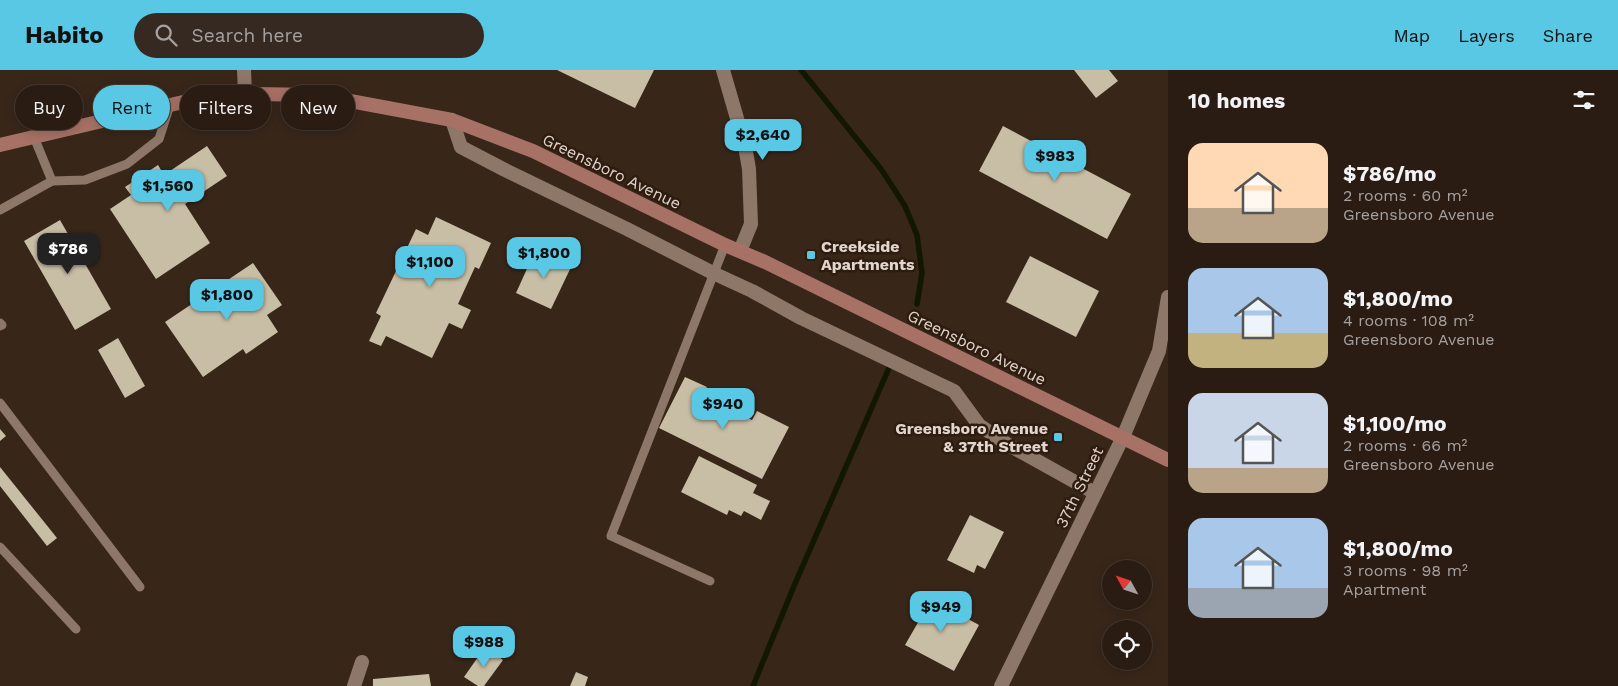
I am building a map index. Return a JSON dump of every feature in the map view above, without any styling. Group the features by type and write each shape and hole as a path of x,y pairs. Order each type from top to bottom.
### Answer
{"main road":[{"name":"Greensboro Avenue","path":"271,94 318,95 452,120 533,152 1168,460"},
{"name":"Greensboro Avenue","path":"170,105 180,104"},
{"name":"Greensboro Avenue","path":"0,146 93,123"}],"street":[{"path":"244,70 245,85"},
{"path":"723,70 750,169 750,224 740,251"},
{"path":"452,120 461,147 712,273 752,291 801,318 954,391 979,425 1007,444 1095,494"},
{"name":"37th Street","path":"1001,686 1123,437 1159,351 1168,300"},
{"path":"354,686 362,662"}],"lane":[{"path":"0,210 52,180 85,180 127,164 159,139 162,130"},
{"path":"34,137 52,180"},
{"path":"710,581 611,536 712,273 725,245"},
{"path":"0,403 140,587"},
{"path":"0,547 76,629"}],"building":[{"path":"557,70 654,70 635,108"},
{"path":"1074,70 1109,70 1118,81 1096,98"},
{"path":"1003,126 1131,194 1107,239 979,171"},
{"path":"207,146 227,176 185,204 210,243 156,279 110,209 131,195 125,187 158,165 164,175"},
{"path":"436,217 491,243 479,269 475,267 458,304 471,310 462,329 449,323 432,358 386,336 381,346 369,341 381,316 376,313 416,229 428,235"},
{"path":"60,220 111,309 75,330 24,241"},
{"path":"536,249 572,265 551,309 516,293"},
{"path":"1030,256 1099,291 1076,337 1006,302"},
{"path":"253,263 282,305 267,315 278,332 246,354 243,349 203,377 165,322"},
{"path":"118,338 145,386 125,398 98,350"},
{"path":"685,377 707,387 703,395 752,420 757,411 789,427 762,479 659,428"},
{"path":"0,429 6,436 0,441"},
{"path":"699,456 757,485 753,493 770,501 761,520 744,511 741,516 729,510 727,515 681,492"},
{"path":"0,467 57,538 47,546 0,486"},
{"path":"970,515 1004,532 985,569 977,565 974,573 947,560"},
{"path":"923,594 979,625 954,671 905,645 920,619 912,614"},
{"path":"485,647 503,660 484,686 478,686 464,677"},
{"path":"576,672 588,677 585,686 570,686"},
{"path":"429,674 431,686 373,686 373,679"}],"waterway":[{"path":"801,70 881,169 905,206 917,235 922,273 917,304"},
{"path":"753,686 794,586 889,368"}],"place":[{"name":"Creekside Apartments","path":"811,255"},
{"name":"Greensboro Avenue & 37th Street","path":"1058,437"}]}
